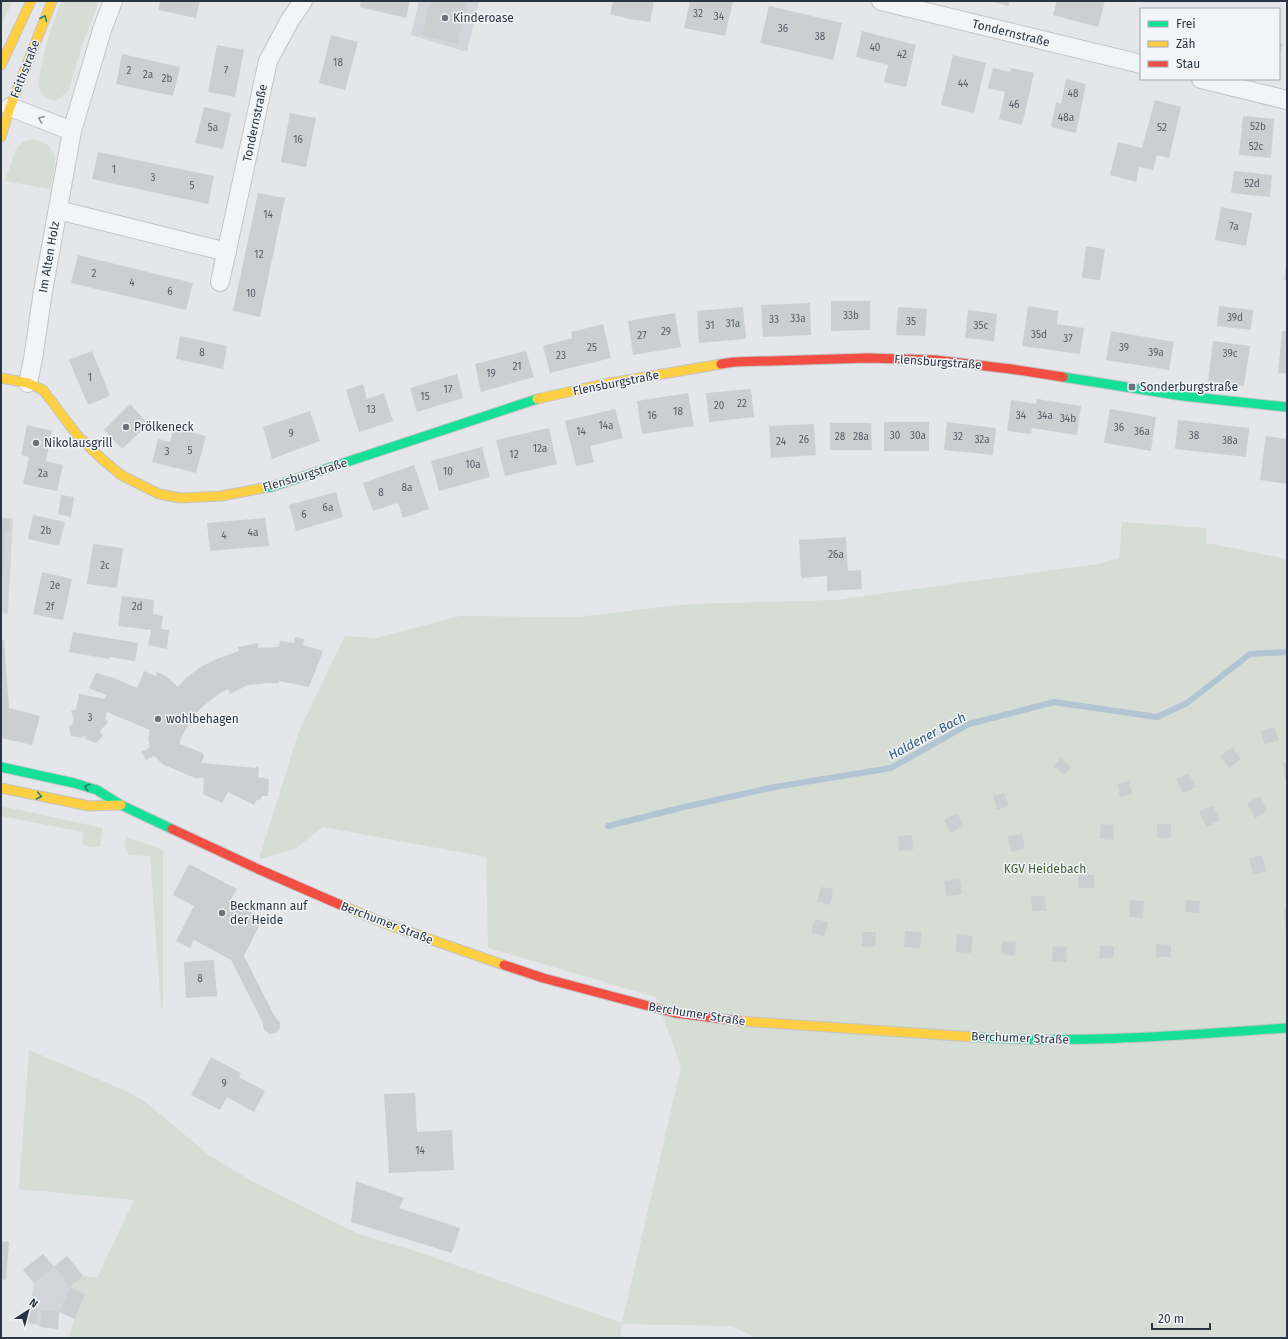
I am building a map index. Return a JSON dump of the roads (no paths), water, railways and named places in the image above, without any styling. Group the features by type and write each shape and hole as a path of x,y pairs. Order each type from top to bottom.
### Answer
{"main road":[{"name":"Feithstraße","path":"1,65 31,1"},
{"name":"Feithstraße","path":"1,138 4,106 52,1"},
{"name":"Flensburgstraße","path":"1,378 28,383 43,390 78,436 102,460 122,475 139,485 160,494 180,498 221,496 271,487 533,400 604,384 734,362 868,358 936,360 1011,369 1183,396 1287,407"},
{"name":"Berchumer Straße","path":"1,767 74,783 97,790 121,805 325,899 389,925 543,978 675,1013 745,1022 1038,1040 1133,1038 1287,1028"},
{"name":"Berchumer Straße","path":"1,788 89,806 121,805"}],"street":[{"name":"Im Alten Holz","path":"28,383 72,131 102,30 113,1"},
{"name":"Tondernstraße","path":"220,282 268,61 290,20 303,1"},
{"name":"Tondernstraße","path":"881,1 1140,64"},
{"path":"1205,80 1287,100"},
{"path":"4,106 72,131"},
{"path":"58,210 227,252"}],"waterway":[{"name":"Haldener Bach","path":"608,826 684,807 775,787 891,768 969,724 1054,702 1157,717 1187,703 1250,654 1287,652"}],"place":[{"name":"Kinderoase","path":"445,18"},
{"name":"Sonderburgstraße","path":"1132,387"},
{"name":"Prölkeneck","path":"126,427"},
{"name":"Nikolausgrill","path":"36,443"},
{"name":"wohlbehagen","path":"158,719"},
{"name":"Beckmann auf der Heide","path":"222,913"}],"park label":[{"name":"KGV Heidebach","path":"1045,869"}]}
